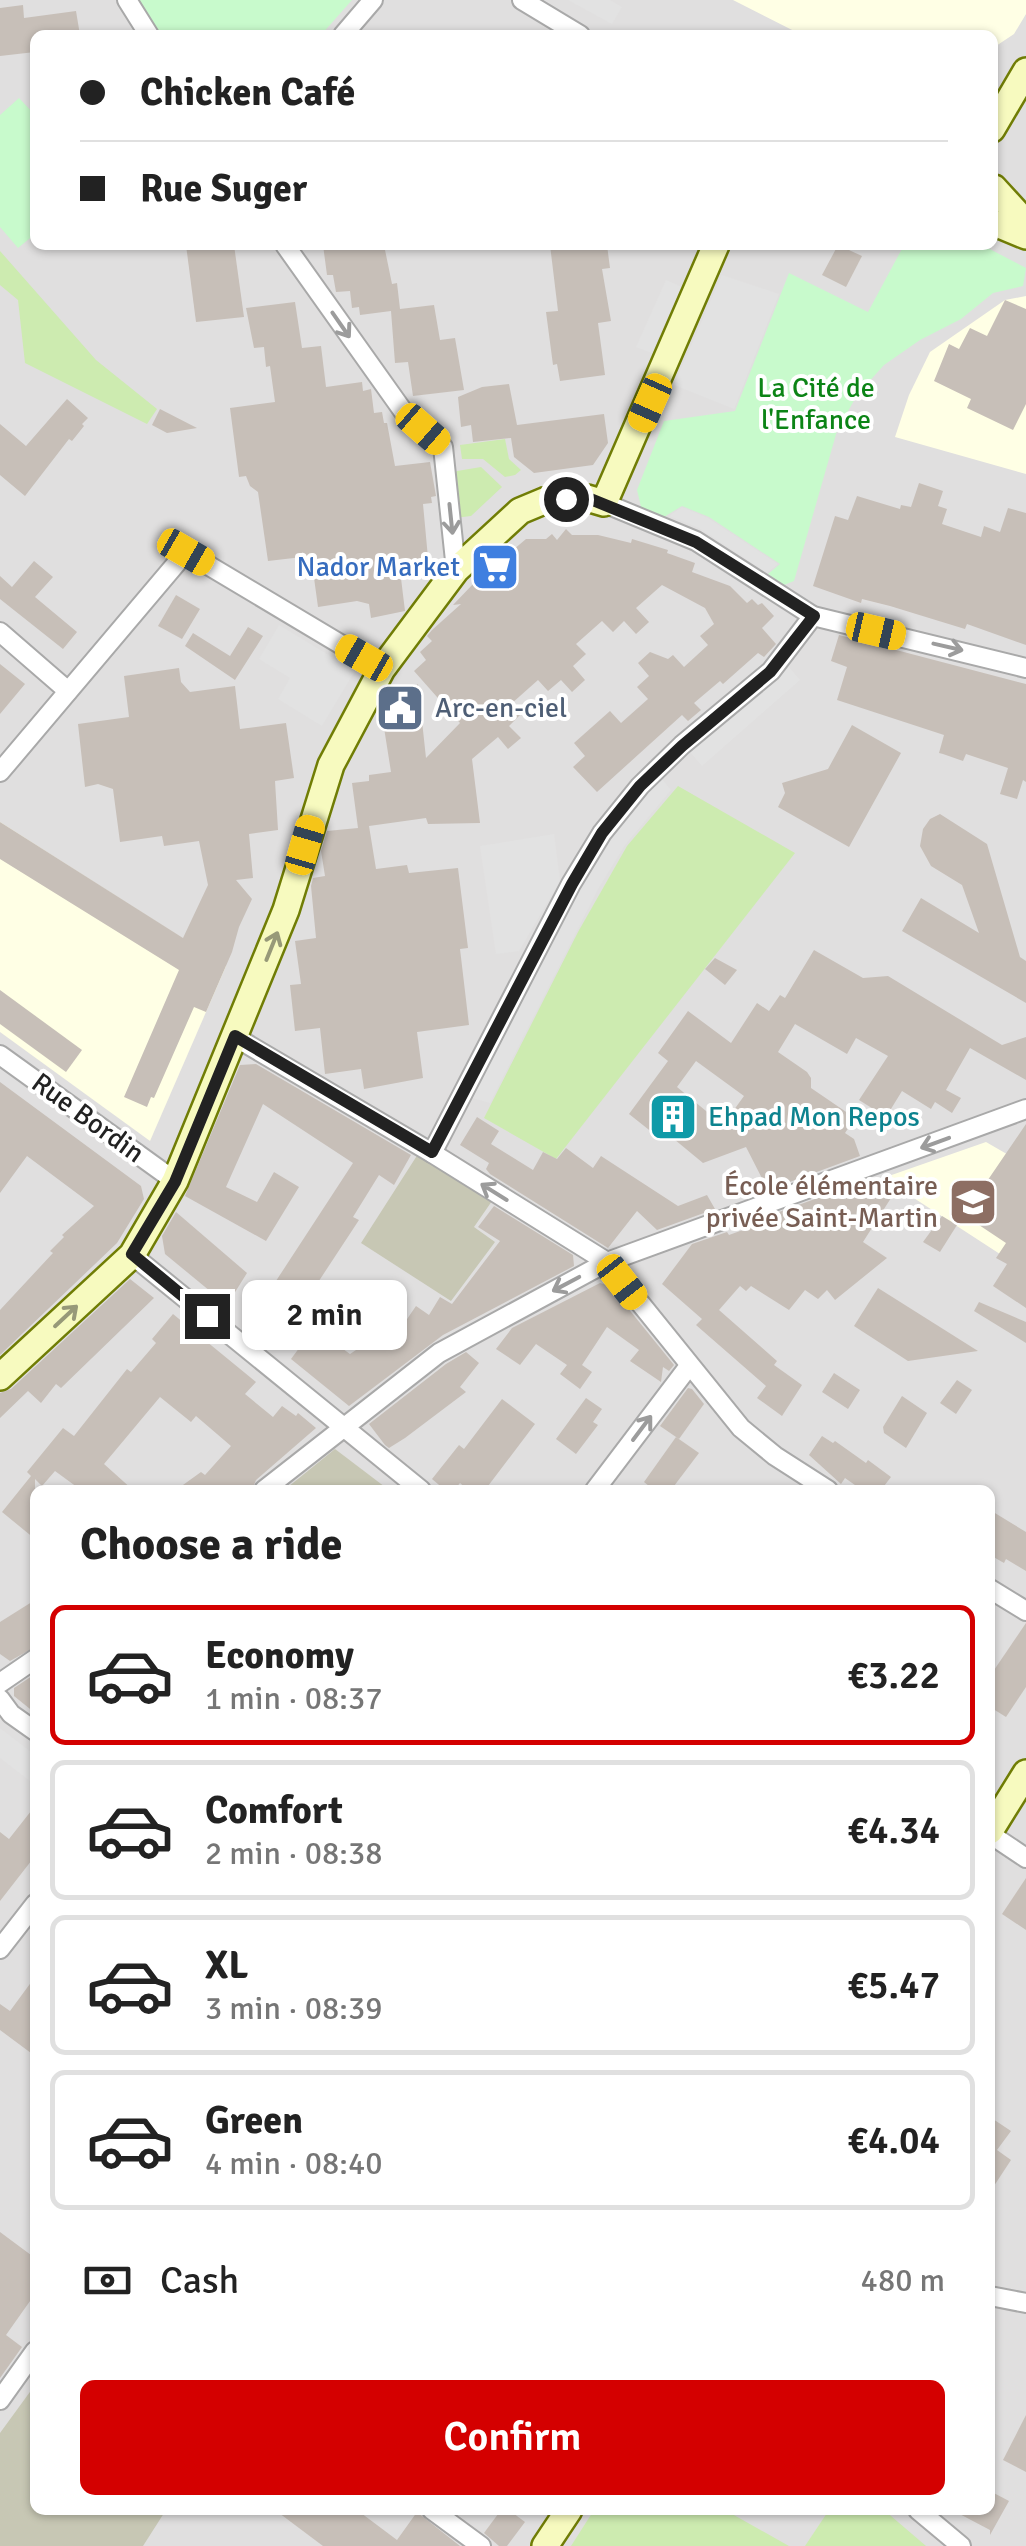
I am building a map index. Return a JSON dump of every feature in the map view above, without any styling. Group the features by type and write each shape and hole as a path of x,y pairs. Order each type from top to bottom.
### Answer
{"main road":[{"path":"998,118 1026,70"},
{"path":"998,188 1026,223"},
{"path":"998,224 1026,236"},
{"path":"0,1377 132,1254 175,1182 286,910 330,765 382,669 456,570 520,511 544,501 588,498 604,503 714,250"},
{"path":"995,1825 1026,1774"},
{"path":"545,2546 566,2515"}],"street":[{"path":"126,0 146,30"},
{"path":"347,30 372,0"},
{"path":"522,0 572,30"},
{"path":"289,250 403,412 443,446 456,570"},
{"path":"604,503 696,542 814,616 1026,668"},
{"path":"0,772 186,552 382,669"},
{"path":"432,1152 602,833 640,786 770,672 814,616"},
{"path":"0,632 68,690"},
{"path":"235,1036 432,1152 607,1262 741,1428 820,1485"},
{"name":"Rue Bordin","path":"0,1055 175,1182"},
{"path":"270,1485 438,1352 607,1262 1026,1109"},
{"path":"132,1254 415,1485"},
{"path":"600,1485 690,1366"},
{"path":"995,1592 1026,1611"},
{"path":"0,1683 30,1662"},
{"path":"0,1699 11,1714 30,1727"},
{"path":"995,1836 1026,1858"},
{"path":"0,1949 30,1910"},
{"path":"995,2297 1026,2303"},
{"path":"0,2400 30,2358"},
{"path":"439,2515 481,2546"},
{"path":"924,2515 961,2546"}],"shaded area":[{"path":"0,0 1026,0 1026,2546 0,2546"},
{"path":"568,0 610,0 622,7 612,24"},
{"path":"733,0 1026,0 1026,14 1014,34 998,45 998,30 792,30"},
{"path":"722,275 779,294 734,409 674,385"},
{"path":"666,280 682,287 652,353 636,347"},
{"path":"1026,296 1026,474 895,437 909,395 930,352 1005,300"},
{"path":"682,507 708,518 778,564 767,573 699,528 669,516"},
{"path":"279,625 355,671 322,726 278,699 290,678 259,659"},
{"path":"788,666 800,680 702,766 690,752"},
{"path":"660,777 671,790 625,845 598,889 490,1103 469,1097 583,877 614,830"},
{"path":"0,822 226,966 150,1141 0,1032"},
{"path":"554,834 560,881 519,951 496,954 480,846"},
{"name":"École élémentaire privée Saint-Martin","path":"986,1142 1026,1165 1026,1271 883,1178"},
{"path":"418,1154 492,1201 474,1227 495,1242 451,1301 361,1243"},
{"path":"335,1449 382,1485 290,1485"},
{"path":"0,1728 30,1751 30,1781 0,1758"},
{"path":"30,2392 30,2515 163,2515 143,2546 0,2546 0,2433"}],"green space":[{"path":"131,0 352,0 325,30 151,30"},
{"path":"19,98 30,110 30,238 18,248 0,227 0,115"},
{"name":"La Cité de l'Enfance","path":"901,250 992,250 1026,268 1023,286 993,293 961,319 920,340 884,365 857,395 837,431 794,581 784,585 768,574 780,564 709,517 682,506 664,517 642,511 637,490 664,421 735,411 789,273 868,312"},
{"path":"0,251 96,360 157,409 147,424 25,363 18,300 0,285"},
{"path":"505,439 509,459 521,470 515,475 505,477 483,459 462,459 460,445"},
{"path":"481,467 502,487 471,516 455,518 451,478 457,471"},
{"path":"678,786 795,853 556,1159 484,1118 578,932 627,846"},
{"path":"591,2515 734,2515 789,2546 571,2546"},
{"path":"826,2515 890,2515 926,2546 805,2546"}],"building":[{"path":"23,5 24,18 76,11 79,30 30,30 30,53 0,56 0,8"},
{"path":"187,250 235,250 244,317 196,322"},
{"path":"324,250 385,250 392,284 397,283 400,309 434,305 440,340 455,338 464,390 413,396 408,362 395,363 391,311 360,315 359,307 352,308 350,291 336,292 333,275 327,275"},
{"path":"551,250 608,250 610,268 602,269 611,321 598,323 605,375 560,381 557,364 553,365 546,312 558,311"},
{"path":"835,250 862,256 846,287 822,275"},
{"path":"1005,300 1026,309 1026,404 1013,430 967,408 971,399 934,381 949,344 959,349 970,328 987,336"},
{"path":"295,302 302,348 321,346 326,387 362,382 363,391 371,389 374,413 382,412 387,423 395,466 430,462 436,496 431,497 432,503 423,504 428,558 399,562 405,611 371,618 369,604 357,601 318,607 311,556 268,561 258,492 246,476 239,477 230,408 275,402 270,366 266,367 264,347 254,348 246,308"},
{"path":"509,384 517,425 604,414 608,443 593,465 534,473 514,457 511,438 473,442 471,425 461,427 458,397 482,387"},
{"path":"67,399 88,418 25,496 0,475 0,424 26,446"},
{"path":"160,409 197,428 167,433 152,425"},
{"path":"919,483 943,491 938,506 947,509 942,524 981,537 984,526 1000,532 1008,508 1026,513 1026,645 967,624 965,629 862,599 861,603 813,586 835,516 848,520 857,496 900,509 901,505 911,507"},
{"path":"566,529 572,535 598,535 631,543 632,539 695,563 692,572 730,586 747,603 752,599 758,605 762,603 774,616 762,628 776,644 764,657 758,653 723,684 720,681 694,703 701,710 688,721 682,715 597,792 573,767 585,756 574,743 610,711 621,723 648,699 637,687 649,676 638,663 650,652 668,659 673,655 684,667 708,645 700,636 714,624 705,608 662,585 636,608 649,622 636,634 624,621 613,632 602,621 576,644 586,654 573,666 585,680 572,692 561,680 548,691 538,680 511,704 521,714 509,726 521,738 508,749 498,737 472,759 480,823 428,824 426,818 369,826 376,869 407,865 409,873 458,868 468,948 460,949 469,1025 417,1032 423,1078 364,1089 361,1069 325,1074 320,1028 295,1031 290,985 301,984 295,941 316,938 311,886 313,878 325,876 321,851 327,831 358,828 352,783 369,781 369,775 391,772 382,715 418,684 426,758 460,723 414,671 426,660 420,652 432,641 427,636 461,604 453,605 473,584 526,539 546,539 552,534 557,540"},
{"path":"34,561 53,577 35,597 77,632 63,649 0,599 0,576 12,587"},
{"path":"176,595 200,609 182,639 158,626"},
{"path":"248,627 263,636 235,680 185,646 193,633 230,656"},
{"path":"839,635 1026,684 1026,782 1023,780 1017,799 1000,794 1008,768 966,754 963,761 939,753 944,735 837,700 847,667 831,661"},
{"path":"0,664 25,684 0,714"},
{"path":"179,668 181,682 190,692 235,686 240,729 286,723 294,778 275,781 278,830 249,834 253,878 236,880 252,899 206,1012 194,1007 147,1107 124,1097 179,970 0,859 0,822 183,938 208,885 199,841 164,846 162,836 120,842 113,789 98,784 85,787 78,724 129,717 124,676"},
{"path":"852,725 901,753 849,847 778,807 785,793 782,783 828,769"},
{"path":"940,814 987,844 1020,957 1026,961 1026,1003 902,931 921,898 979,933 962,885 931,866 920,846 923,829"},
{"path":"814,950 863,978 888,976 1002,1045 1026,1037 1026,1080 970,1048 946,1090 961,1098 952,1113 935,1102 931,1109 902,1091 886,1117 859,1100 888,1056 856,1038 847,1054 795,1024 778,1052 807,1072 811,1088 855,1118 845,1133 854,1139 860,1156 768,1190 746,1147 703,1163 663,1130 658,1137 629,1114 668,1061 658,1053 688,1011 731,1043 757,1003 769,1011 780,995 785,998","holes":["696,1061 744,1096 723,1125 677,1087"]},
{"path":"715,958 737,970 725,985 705,969"},
{"path":"0,990 82,1050 66,1072 0,1024"},
{"path":"256,1064 411,1155 394,1185 379,1175 353,1217 359,1220 311,1293 334,1311 319,1331 296,1314 300,1306 274,1284 353,1163 263,1104 226,1187 257,1202 274,1172 299,1187 266,1241 185,1196 240,1065"},
{"path":"0,1082 141,1186 144,1199 117,1243 0,1355 0,1310 53,1253 50,1251 62,1235 94,1206 27,1156 0,1193"},
{"path":"477,1117 499,1131 491,1144 533,1170 543,1152 557,1159 566,1148 593,1168 601,1156 678,1206 707,1195 715,1209 657,1230 637,1211 608,1248 490,1174 486,1169 489,1163 460,1145"},
{"path":"1026,1124 1026,1308 993,1286 1007,1264 996,1258 1006,1243 964,1215"},
{"path":"883,1178 898,1187 863,1242 887,1258 835,1300 827,1290 818,1299 805,1290 789,1310 751,1286 746,1291 740,1286 719,1310 777,1361 774,1365 802,1385 782,1416 757,1398 766,1386 696,1325 702,1319 662,1284 692,1244 727,1232 729,1235 781,1216 779,1212 870,1179 871,1183"},
{"path":"494,1206 573,1255 574,1266 443,1335 349,1406 291,1359 314,1328 350,1354 383,1332 388,1336 399,1323 403,1325 416,1306 429,1315 440,1297 452,1304 500,1241 478,1227"},
{"path":"176,1212 247,1273 227,1305 165,1254 162,1236"},
{"path":"942,1216 957,1225 940,1252 923,1242"},
{"path":"130,1279 154,1298 61,1388 56,1384 41,1403 28,1391 0,1418 0,1393 11,1389"},
{"path":"600,1283 610,1286 674,1365 669,1371 663,1367 661,1382 630,1361 639,1350 607,1327 582,1365 592,1372 580,1389 560,1374 567,1365 536,1344 520,1365 496,1349 512,1328"},
{"path":"878,1288 978,1351 908,1361 854,1326"},
{"path":"979,1302 1026,1322 1026,1343 974,1311"},
{"path":"173,1314 256,1382 245,1394 273,1417 282,1406 316,1428 254,1485 183,1485 201,1472 205,1475 231,1446 196,1416 191,1422 160,1397 104,1464 127,1485 74,1485 55,1471 43,1485 35,1479 35,1485 30,1485 30,1535 2,1512 31,1476 27,1472 63,1428 74,1436 127,1369 131,1372 156,1343 152,1339"},
{"path":"466,1352 479,1363 460,1387 466,1392 405,1438 389,1448 385,1445 369,1424"},
{"path":"834,1373 860,1390 848,1409 822,1392"},
{"path":"957,1380 972,1390 956,1414 940,1403"},
{"path":"688,1388 704,1404 679,1439 660,1426"},
{"path":"902,1396 927,1413 906,1448 884,1433 883,1427"},
{"path":"586,1398 602,1409 593,1422 598,1425 576,1454 556,1439"},
{"path":"502,1399 535,1424 489,1485 439,1485 432,1479 459,1445 464,1449"},
{"path":"822,1436 891,1477 885,1485 855,1485 845,1478 841,1484 809,1455"},
{"path":"676,1437 699,1453 675,1485 644,1482"},
{"path":"995,1513 1026,1532 1026,1571 1006,1559 1004,1563 995,1558"},
{"path":"30,1603 30,1650 10,1661 0,1654 0,1622"},
{"path":"1026,1623 1026,1687 1006,1717 995,1710 995,1669"},
{"path":"30,1677 30,1709 14,1696 14,1688"},
{"path":"30,1812 30,1862 0,1901 0,1832 9,1839"},
{"path":"1026,1878 1026,1930 1002,1914"},
{"path":"30,1984 30,2052 0,2030 0,2004 10,2011"},
{"path":"995,2120 1011,2131 997,2150 1011,2160 995,2184"},
{"path":"0,2232 30,2254 30,2301 6,2335 22,2347 0,2378"},
{"path":"1026,2415 1026,2472 1003,2460"},
{"path":"995,2494 1009,2501 990,2535 990,2530 962,2515 995,2515"},
{"path":"282,2515 364,2515 397,2540 415,2515 421,2515 460,2546 323,2546"},
{"path":"497,2515 516,2515 525,2522 507,2546 499,2546 484,2533"}],"place":[{"name":"Nador Market","path":"495,567"},
{"name":"Arc-en-ciel","path":"400,708"},
{"name":"Ehpad Mon Repos","path":"673,1117"},
{"name":"École élémentaire privée Saint-Martin","path":"973,1202"}],"route":[{"path":"207,1316 132,1254 175,1182 235,1036 432,1152 602,833 640,786 770,672 814,616 696,542 588,498 566,499"}]}
